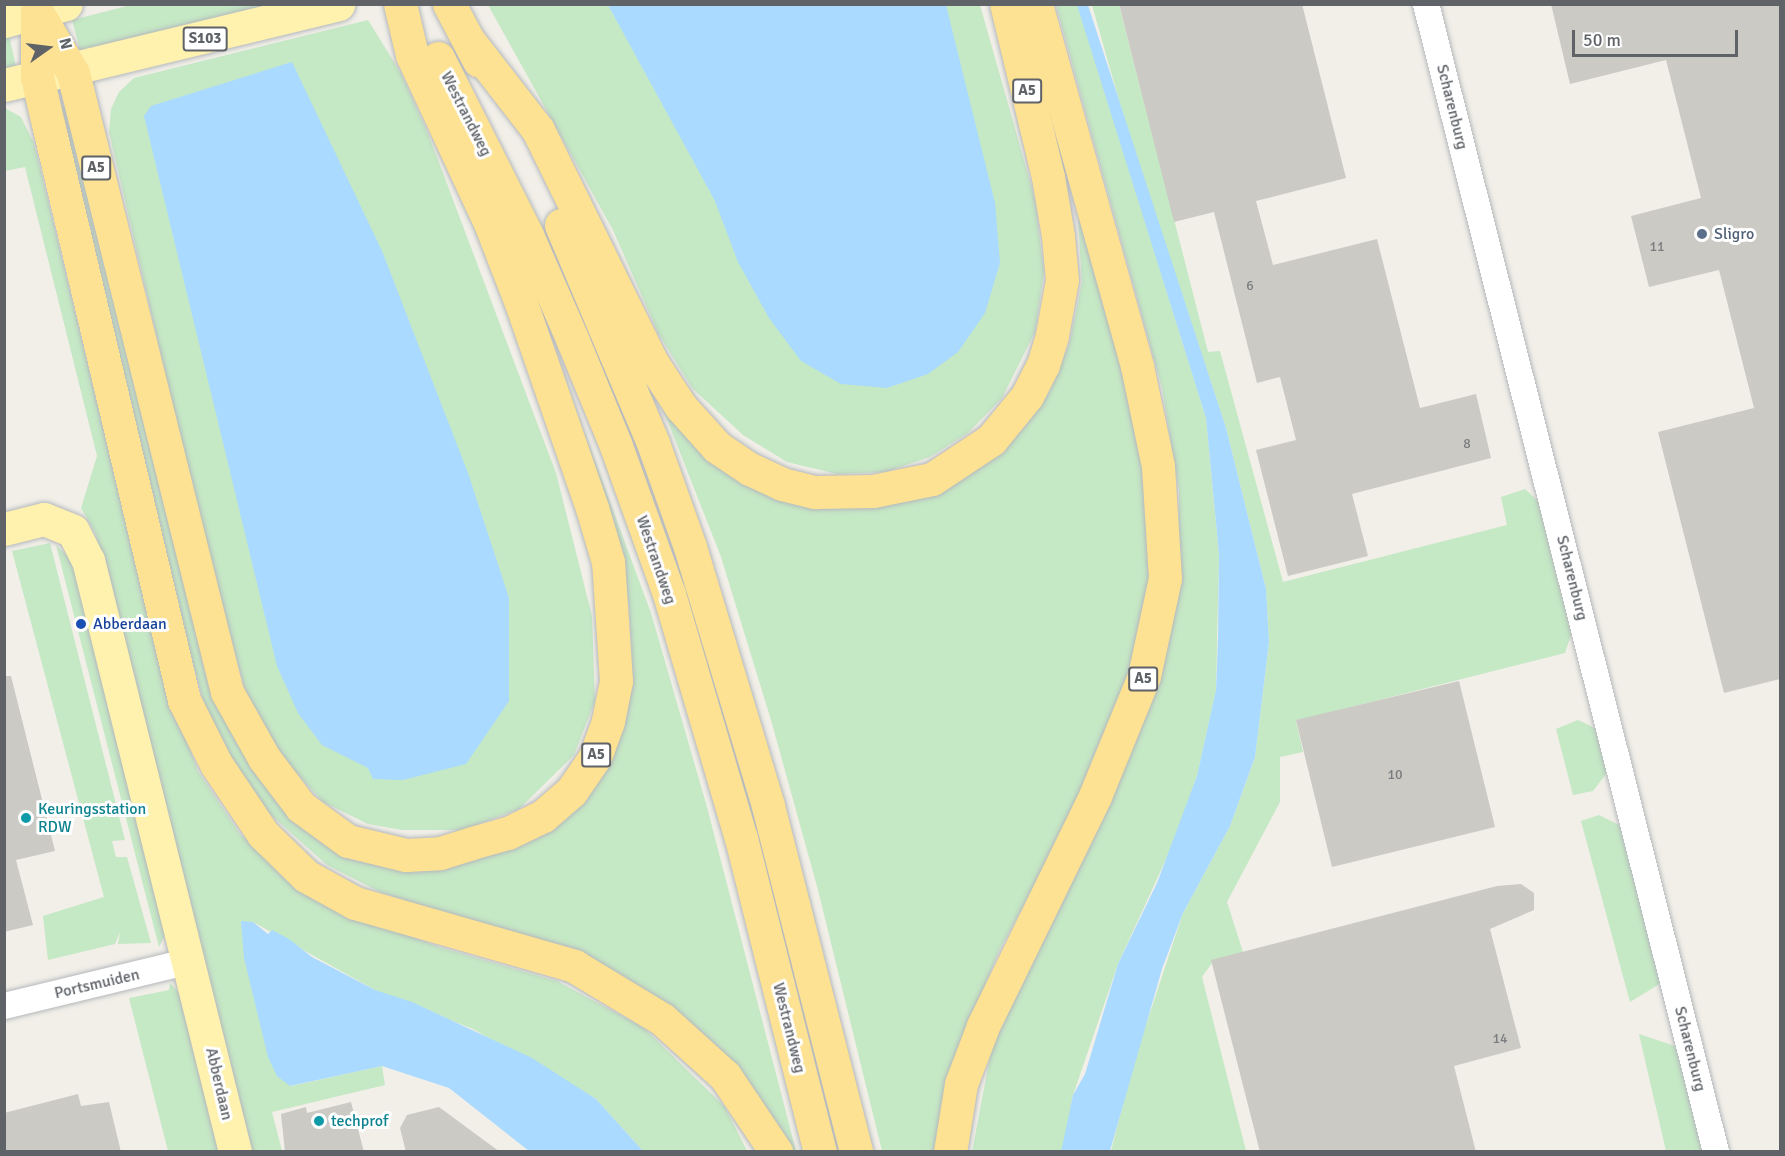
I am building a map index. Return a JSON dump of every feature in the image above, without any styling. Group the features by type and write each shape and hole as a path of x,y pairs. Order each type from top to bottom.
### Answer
{"highway":[{"name":"Westrandweg","path":"400,4 423,52 527,235 616,446 669,594 741,838 820,1152"},
{"name":"Westrandweg","path":"448,4 469,41 568,242 653,443 686,537 765,795 856,1152"},
{"name":"A5","path":"469,41 538,130 651,361 681,407 717,447 750,469 782,484 815,492 873,491 932,479 991,440 1027,396 1042,366 1052,335 1062,280 1058,236 1048,177 1006,4"},
{"name":"A5","path":"950,1152 961,1084 983,1026 1095,795 1144,676 1165,578 1158,466 1137,366 1036,4"},
{"name":"A5","path":"52,8 71,68 227,692 264,758 301,807 348,841 406,855 462,846 508,833 543,816 571,792 595,757 608,721 616,681 608,562 592,508 490,223 423,52"},
{"name":"A5","path":"52,8 37,77 184,700 216,764 263,834 306,876 355,903 574,966 662,1019 725,1076 776,1152"}],"main road":[{"name":"S103","path":"4,86 338,4"},
{"path":"4,21 52,8"},
{"name":"Abberdaan","path":"4,529 44,519 73,531 88,560 190,961 235,1152"}],"street":[{"name":"Scharenburg","path":"1426,4 1716,1152"},
{"name":"Portsmuiden","path":"4,1006 190,961"}],"green space":[{"path":"131,5 301,5 82,57 72,20"},
{"path":"488,5 980,5 1035,199 1044,273 1035,332 1002,398 968,433 930,457 885,472 837,474 787,462 743,435 692,388 658,333 613,230"},
{"path":"1056,5 1077,5 1080,11 1206,418 1219,554 1216,690 1197,776 1178,833 1118,964 1073,1095 1064,1151 972,1152 997,1020 1179,572 1179,491 1162,388"},
{"path":"1092,5 1119,5 1208,352 1220,351 1283,582 1507,525 1501,497 1525,489 1539,502 1572,632 1565,653 1296,721 1303,752 1280,757 1280,802 1227,902 1243,952 1212,963 1202,977 1246,1151 1111,1151 1134,1061 1183,913 1230,826 1255,757 1269,642 1266,589 1226,428 1131,143"},
{"path":"368,20 402,75 429,136 556,473 592,616 595,701 574,755 519,809 463,830 402,830 368,824 323,802 277,752 247,696 214,581 109,132 111,109 119,92 134,78"},
{"path":"4,33 9,35 16,67 4,76"},
{"path":"74,103 213,672 327,837 488,855 615,742 633,679 629,605 616,550 539,310 651,613 707,807 796,1151 787,1151 706,1040 469,923 380,892 327,865 271,815 239,778 205,706 177,608 54,110"},
{"path":"5,108 21,117 34,143 166,686 198,771 240,834 280,869 355,916 439,947 557,981 644,1028 725,1107 747,1151 643,1151 596,1099 473,1029 375,990 253,922 291,1086 382,1066 385,1085 272,1112 282,1151 248,1151 96,535 81,508 97,456 25,167 5,171"},
{"path":"1078,220 1090,224 1135,394 1153,566 1143,639 1092,779 999,951 963,1038 941,1151 882,1151 818,890 771,720 721,557 652,381 768,489 988,460 1023,429 1049,393 1069,345 1082,282"},
{"path":"50,543 125,840 112,841 116,857 127,857 151,943 118,944 120,932 115,944 48,960 43,916 104,897 12,551"},
{"path":"56,545 76,564 168,929 159,947"},
{"path":"1578,720 1599,730 1609,770 1593,791 1573,795 1556,729"},
{"path":"1599,815 1621,826 1661,983 1630,1002 1581,821"},
{"path":"170,983 185,999 222,1151 168,1151 129,998 169,990"},
{"path":"1639,1034 1678,1047 1702,1151 1666,1151"}],"water":[{"path":"608,5 946,5 995,203 1000,263 985,313 958,352 928,374 887,388 841,384 801,361 769,318 738,262 715,201"},
{"path":"1077,5 1088,5 1226,428 1266,589 1269,642 1255,757 1230,826 1183,913 1162,969 1110,1151 1061,1152 1073,1095 1085,1074 1118,964 1157,883 1197,776 1216,690 1218,638 1219,554 1206,418"},
{"path":"292,62 382,251 468,473 509,598 509,701 466,764 403,780 373,779 368,768 322,745 298,713 277,666 144,116 151,106"},
{"path":"241,921 253,922 268,934 272,930 289,939 312,957 375,990 412,1002 532,1058 596,1099 643,1151 529,1151 449,1088 382,1066 290,1086 277,1076 268,1057 244,958"}],"building":[{"path":"1119,4 1302,4 1346,178 1256,201 1273,265 1377,239 1420,408 1476,394 1491,458 1352,494 1368,556 1288,576 1256,450 1296,440 1280,377 1257,383 1214,212 1174,222"},
{"path":"1551,4 1780,4 1780,679 1724,693 1658,432 1754,408 1719,270 1649,287 1631,216 1701,198 1666,60 1570,84"},
{"name":"Keuringsstation RDW","path":"4,676 11,676 55,851 16,860 33,925 4,932"},
{"path":"1459,681 1495,827 1332,867 1296,720"},
{"path":"1521,884 1534,893 1534,910 1490,929 1521,1048 1454,1066 1476,1152 1260,1152 1211,960 1497,886"},
{"path":"78,1094 81,1106 109,1102 121,1152 4,1152 4,1113"},
{"name":"techprof","path":"351,1102 364,1152 285,1152 281,1114 306,1107 307,1113"},
{"path":"439,1107 500,1152 406,1152 400,1128 407,1115"}],"place":[{"name":"Sligro","path":"1702,234"},
{"name":"Abberdaan","path":"81,624"},
{"name":"Keuringsstation RDW","path":"26,818"},
{"name":"techprof","path":"319,1121"}]}
